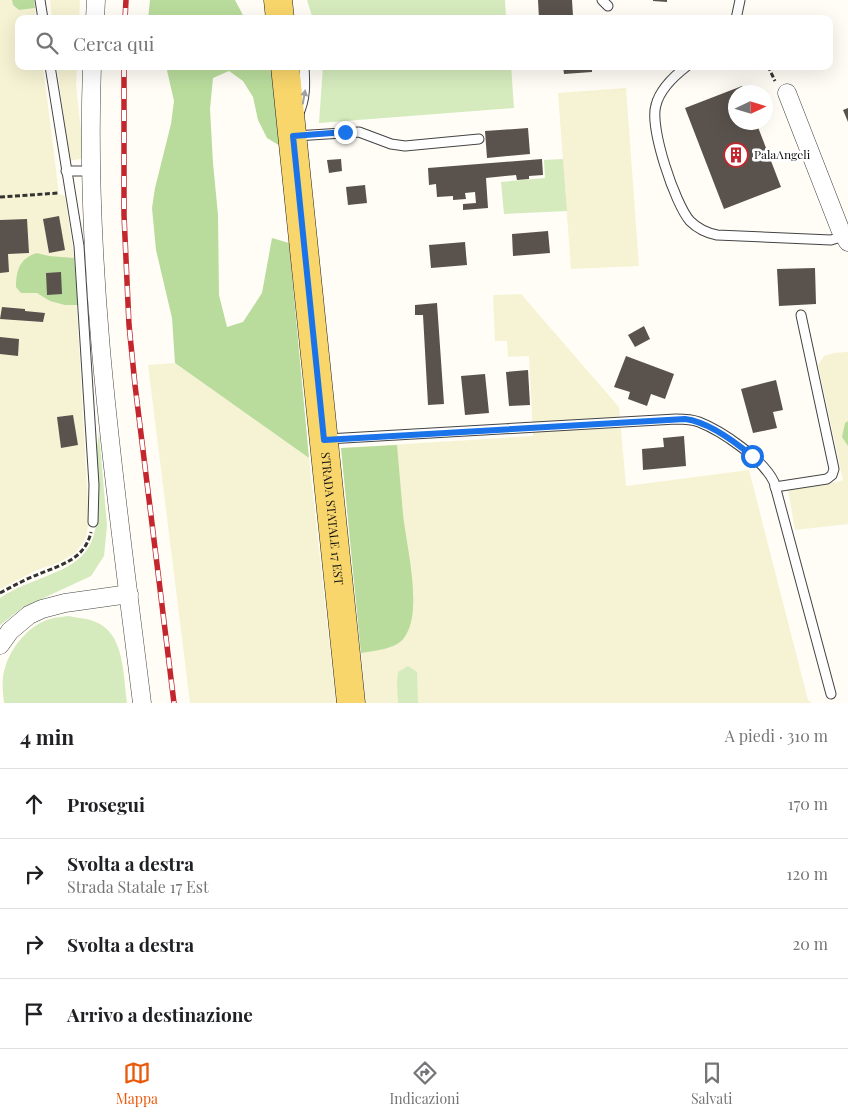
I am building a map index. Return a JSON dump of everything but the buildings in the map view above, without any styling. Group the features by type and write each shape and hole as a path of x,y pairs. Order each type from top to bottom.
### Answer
{"main road":[{"name":"STRADA STATALE 17 EST","path":"285,70 351,703"}],"street":[{"path":"95,15 96,0"},
{"path":"92,70 91,170 101,357 142,703"},
{"path":"788,93 846,239"},
{"path":"0,645 10,631 29,615 42,609 65,603 129,594"}],"lane":[{"path":"40,0 42,15"},
{"path":"737,15 740,0"},
{"path":"51,70 79,246 94,486 93,522"},
{"path":"304,70 305,92 302,107 293,131 355,132 367,134 391,144 405,146 479,139"},
{"path":"682,70 662,91 656,104 654,120 656,137 663,160 683,209 692,222 703,231 717,234 831,240 846,239"},
{"path":"66,171 91,170"},
{"path":"775,487 825,479 831,477 834,469 801,315"},
{"path":"324,440 685,419 694,420 708,426 748,453 769,474 775,487 831,694"}],"path":[{"path":"0,196 70,192"},
{"path":"0,593 62,565 79,555 89,539 93,522"}],"shaded area":[{"path":"0,0 12,0 13,5 19,10 35,8 36,15 15,15 15,70 44,70 59,194 65,196 74,258 89,521 86,538 76,552 60,562 37,570 0,589"},
{"path":"50,0 80,0 79,15 52,15"},
{"path":"58,70 77,70 76,85 84,158 69,161"},
{"path":"626,88 639,266 571,269 558,93"},
{"path":"521,294 619,407 626,486 749,470 808,700 812,703 366,703 341,448 533,436 529,356 508,357 507,341 495,341 493,295"},
{"path":"848,352 848,524 795,530 788,490 827,485 843,480 818,365 824,356"},
{"path":"175,363 309,458 336,703 190,703 148,365"}],"green space":[{"path":"12,0 34,0 35,8 19,10 13,5"},
{"path":"150,0 235,0 243,15 148,15"},
{"path":"307,0 505,0 506,15 312,15"},
{"path":"167,70 272,70 282,147 267,138 258,120 253,97 243,81 229,71 213,78 210,109 218,215 219,295 227,327 243,322 262,293 272,238 289,243 309,458 175,363 172,318 156,250 152,208 171,124 174,101"},
{"path":"323,70 511,70 514,108 319,123"},
{"path":"563,159 567,211 504,214 501,182 545,178 544,160"},
{"path":"37,253 74,258 78,305 65,305 50,301 37,293 21,293 16,287 18,270 23,261"},
{"path":"848,421 848,446 842,437 845,423"},
{"path":"99,432 107,526 104,556 91,576 22,608 0,625 0,598 7,593 63,569 78,560 93,538 97,511 95,463"},
{"path":"397,445 403,514 412,578 413,612 410,626 400,642 384,649 361,653 341,448"},
{"path":"69,616 93,621 103,626 111,634 117,644 123,667 127,703 4,703 4,672 16,645 28,632 42,622 52,618"},
{"path":"408,666 417,672 418,703 398,703 398,672"}],"railway":[{"path":"125,15 126,0"},
{"path":"124,70 124,215 129,325 174,703"}],"place":[{"name":"PalaAngeli","path":"736,155"}],"route":[{"path":"345,132 293,136 324,440 685,419 694,420 708,426 752,456"}]}
